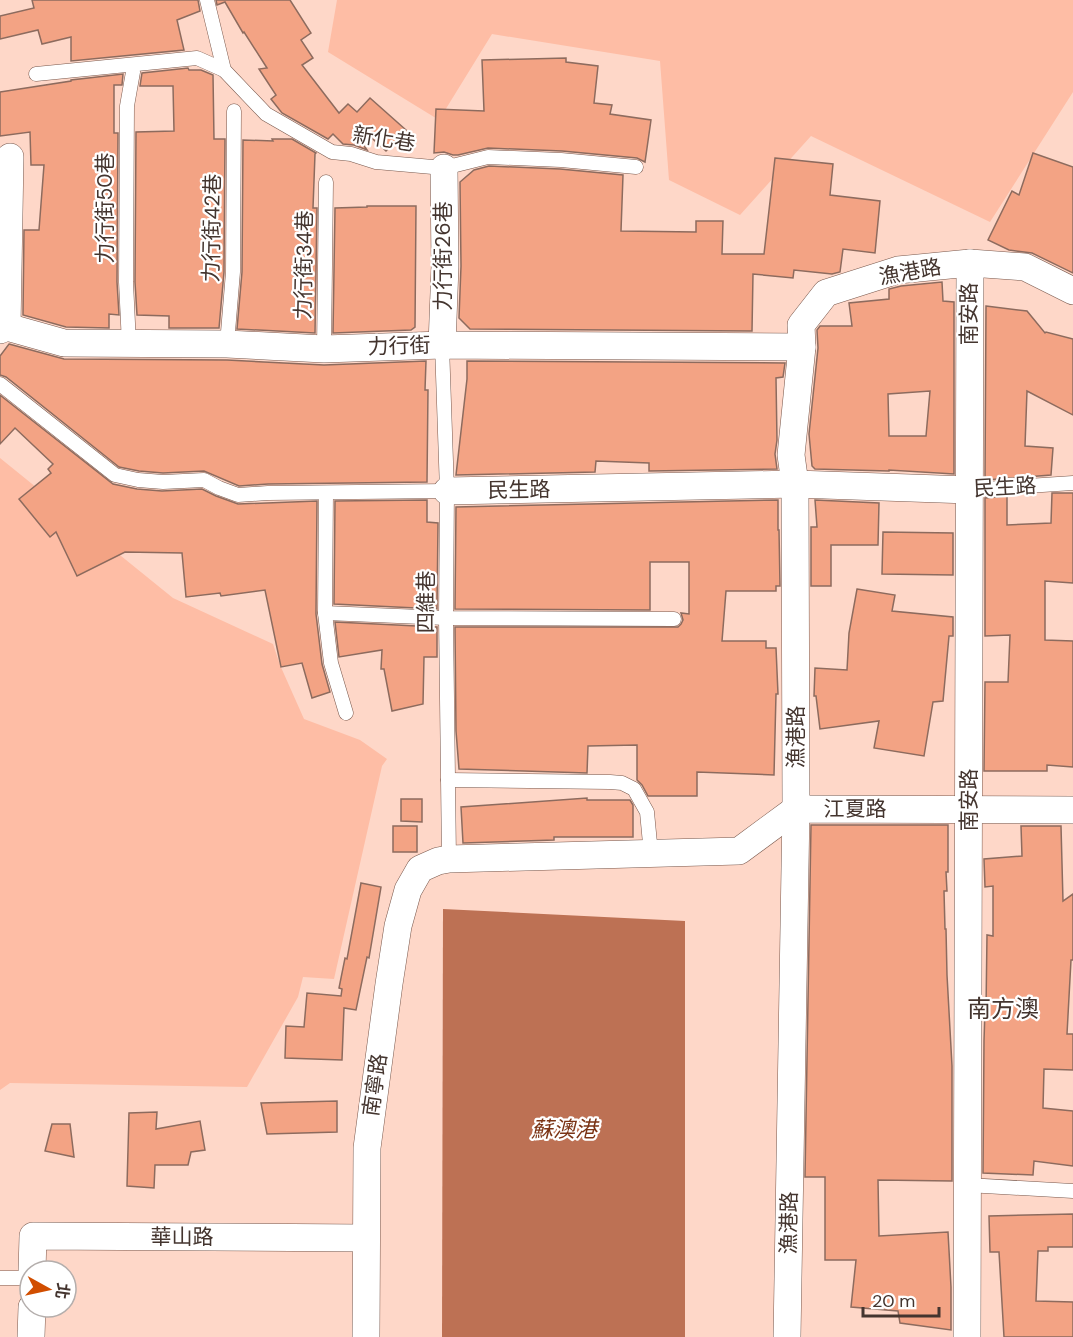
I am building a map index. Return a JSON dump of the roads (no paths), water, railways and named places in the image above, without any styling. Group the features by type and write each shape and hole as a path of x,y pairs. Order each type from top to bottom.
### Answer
{"street":[{"path":"4,329 10,157"},
{"name":"力行街26巷","path":"442,345 445,266 444,168"},
{"name":"漁港路","path":"787,1337 796,809 795,484 791,455 802,347 801,325 826,293 898,270 969,263 1025,267 1073,291"},
{"name":"南安路","path":"967,1337 969,263"},
{"name":"力行街","path":"4,329 64,343 227,344 324,349 442,345 802,347"},
{"name":"民生路","path":"447,491 795,484 969,490"},
{"name":"江夏路","path":"449,859 739,851 796,809 1073,810"},
{"name":"南寧路","path":"366,1337 367,1148 388,984 398,926 408,891 420,869 449,859"},
{"name":"華山路","path":"32,1259 33,1236 366,1238"},
{"path":"32,1319 32,1337"}],"lane":[{"path":"207,0 224,70"},
{"path":"36,74 197,58 224,70"},
{"name":"新化巷","path":"224,70 266,114 332,152 351,154 376,162 444,168 488,157 561,160 636,167"},
{"name":"力行街50巷","path":"129,344 126,282 127,106 133,72"},
{"name":"力行街42巷","path":"227,344 233,272 234,111"},
{"name":"力行街34巷","path":"324,349 326,182"},
{"name":"四維巷","path":"442,345 447,491 449,859"},
{"name":"民生路","path":"0,384 115,475 163,482 204,480 238,495 447,491"},
{"name":"民生路","path":"969,490 1073,483"},
{"path":"326,493 325,612 332,663 346,713"},
{"path":"325,612 446,618 674,618"},
{"path":"448,780 622,783 633,789 647,812 651,854"},
{"path":"968,1185 1073,1191"},
{"path":"0,1278 18,1278"}],"water":[{"name":"蘇澳港","path":"443,909 685,921 685,1337 442,1337"}],"district":[{"name":"南方澳","path":"1003,1008"}]}
